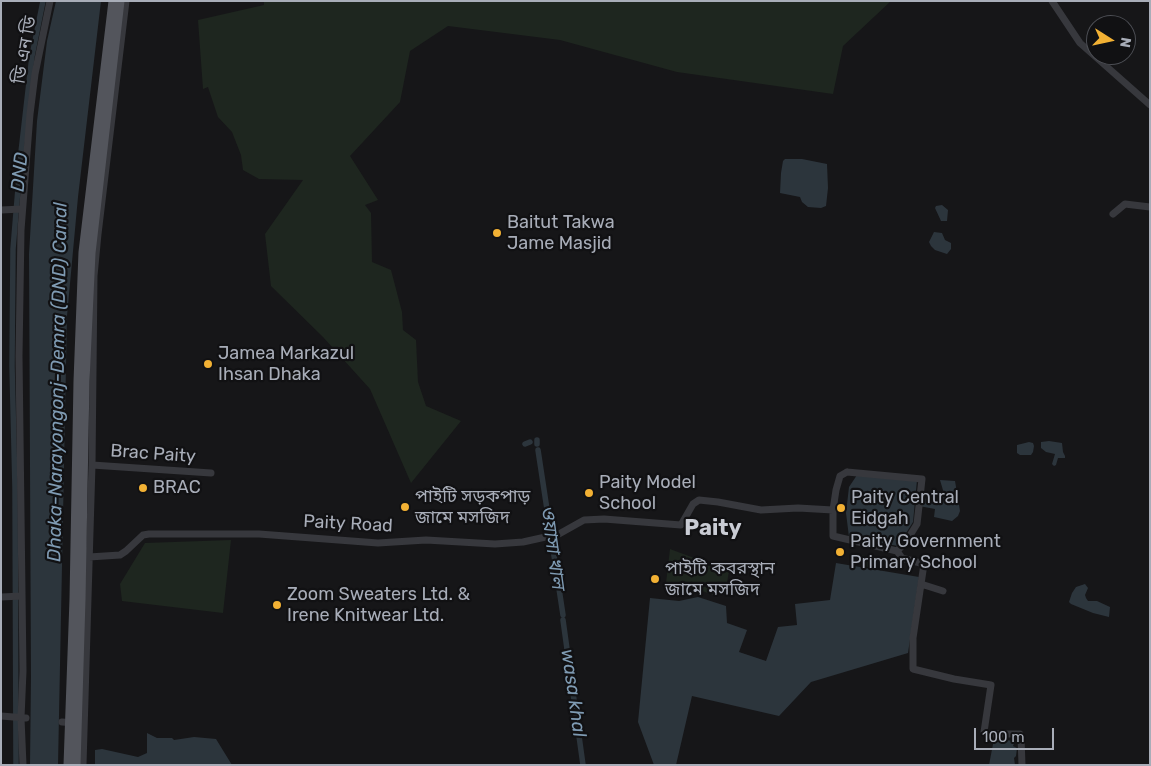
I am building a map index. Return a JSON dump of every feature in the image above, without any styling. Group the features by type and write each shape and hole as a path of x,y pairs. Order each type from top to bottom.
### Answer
{"main road":[{"path":"68,765 74,598 78,381 84,252 113,1"},
{"path":"76,765 91,253 120,1"}],"street":[{"name":"ডি এন ডি","path":"23,765 19,356 22,209 34,74 50,1"},
{"path":"83,765 92,465 94,276 126,1"},
{"path":"1052,1 1080,44 1150,105"},
{"path":"1113,214 1125,204 1150,207"},
{"path":"1,210 22,209"},
{"name":"Brac Paity","path":"92,465 211,473"},
{"path":"897,551 906,542 917,524 922,478 846,472 840,476 833,510 833,536 897,551 902,558 924,564 913,638 913,669 954,679 991,685 984,732 987,734 1020,734 1022,737 1022,765"},
{"name":"Paity Road","path":"89,557 120,555 143,535 149,534 259,534 378,544 426,540 495,544 523,542 559,534 579,522 590,519 681,525 693,504 699,500 761,510 798,508 833,510"},
{"path":"921,584 942,591"},
{"path":"1,597 22,596"},
{"path":"1,716 24,718"},
{"path":"62,722 85,724"}],"shaded area":[{"path":"264,1 891,1 843,46 833,94 677,72 560,40 448,26 410,51 400,102 350,156 378,200 365,205 371,213 372,262 391,270 402,312 403,330 416,340 418,382 426,406 461,421 411,483 370,389 323,337 271,286 265,234 303,180 259,179 243,170 241,155 232,132 218,117 208,87 203,89 198,20 264,5"},
{"path":"231,540 223,613 122,601 120,584 145,543"},
{"path":"670,549 729,571 727,583 716,596 683,584 679,588 665,592"},
{"path":"861,555 885,560 890,566 867,567 860,564"}],"water":[{"name":"Dhaka-Narayongonj-Demra (DND) Canal","path":"56,1 101,1 78,197 67,316 58,765 30,765 29,254 37,121 47,41"},
{"path":"785,159 802,159 827,164 828,188 826,206 821,208 808,207 802,202 800,197 780,193 781,173"},
{"path":"942,205 948,210 947,221 941,221 935,208"},
{"path":"934,232 942,233 945,240 951,243 951,249 947,254 935,250 931,246 929,242"},
{"path":"1041,442 1062,443 1065,456 1065,458 1058,458 1054,466 1052,464 1055,454 1046,452 1041,448"},
{"path":"1033,443 1034,446 1031,455 1020,455 1017,453 1017,445"},
{"path":"857,475 917,480 913,522 898,546 849,537 846,513 849,487"},
{"path":"940,480 955,481 960,511 958,516 952,521 934,517 935,509 919,506 920,498 945,497"},
{"path":"836,563 919,577 908,653 811,682 779,716 692,696 676,765 654,765 638,722 650,598 679,601 698,597 726,606 727,623 747,630 739,652 766,661 778,627 797,625 795,604 830,600"},
{"path":"1085,584 1088,588 1085,595 1088,601 1097,601 1110,607 1109,617 1093,613 1069,602 1076,587"},
{"path":"147,733 157,738 172,738 174,740 194,737 216,739 232,765 95,765 95,750 102,749 138,757 147,753"},
{"path":"994,739 1015,741 1013,746 1017,748 1014,758 1015,765 989,765"}],"waterway":[{"name":"DND","path":"16,765 15,488 12,366 13,249 21,152 32,56 43,1"},
{"name":"wasa khal","path":"525,444 530,442"},
{"name":"ওয়াসা খাল","path":"538,450 563,615"},
{"name":"wasa khal","path":"563,620 583,765"}],"place":[{"name":"Baitut Takwa Jame Masjid","path":"497,233"},
{"name":"Jamea Markazul Ihsan Dhaka","path":"208,364"},
{"name":"BRAC","path":"143,488"},
{"name":"Paity Model School","path":"589,493"},
{"name":"পাইটি সড়কপাড় জামে মসজিদ","path":"405,507"},
{"name":"Paity Central Eidgah","path":"841,508"},
{"name":"Paity Government Primary School","path":"840,552"},
{"name":"পাইটি কবরস্থান জামে মসজিদ","path":"655,579"},
{"name":"Zoom Sweaters Ltd. & Irene Knitwear Ltd.","path":"277,605"}],"district":[{"name":"Paity","path":"713,529"}]}
